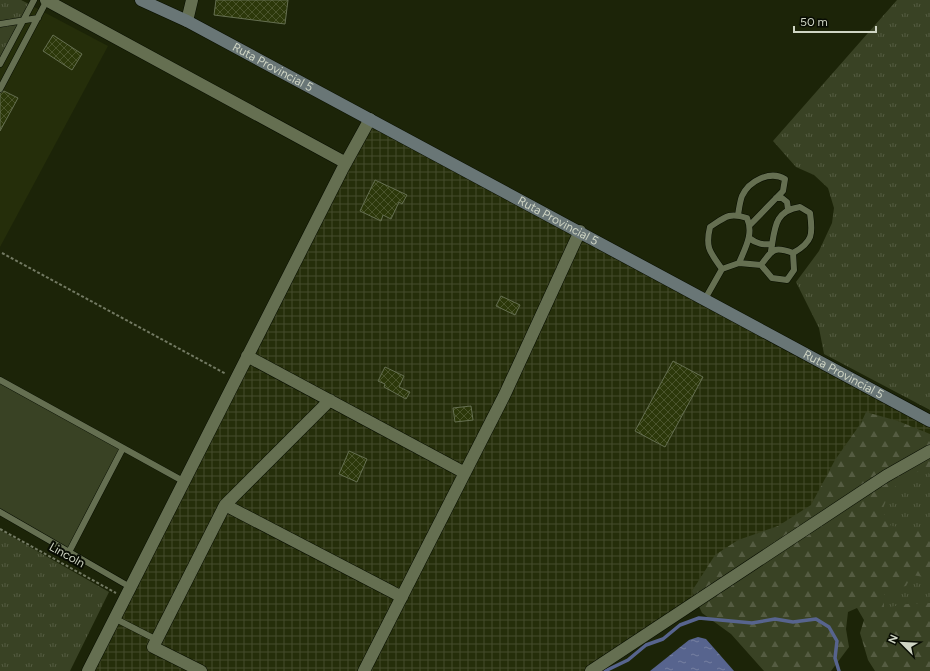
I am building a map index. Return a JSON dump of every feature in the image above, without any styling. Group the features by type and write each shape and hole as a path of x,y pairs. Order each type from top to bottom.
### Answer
{"main road":[{"path":"141,0 187,20"},
{"path":"158,0 187,20"},
{"name":"Ruta Provincial 5","path":"187,20 930,421"}],"street":[{"path":"47,0 346,163"},
{"path":"187,20 192,0"},
{"path":"88,671 183,481 370,119"},
{"path":"364,671 505,394 583,233"},
{"path":"247,356 465,473"},
{"path":"201,671 153,647 225,505 330,400"},
{"path":"591,671 886,476 930,451"},
{"path":"225,505 402,597"}],"lane":[{"path":"0,64 34,0"},
{"path":"0,89 2,82 47,0"},
{"path":"0,24 38,18"},
{"path":"738,215 742,196 752,183 763,177 779,175 785,179 783,191 750,225"},
{"path":"776,198 782,198 787,202 788,209"},
{"path":"761,265 771,251 775,229 780,216 788,209 800,207 810,213 813,231 806,246 793,253 780,248 771,251"},
{"path":"722,269 709,250 707,240 710,227 728,215 738,215 747,218 750,225 749,238 740,263"},
{"path":"749,238 756,244 772,244"},
{"path":"705,299 722,269 740,263 761,265 772,278 787,280 794,270 793,253"},
{"path":"0,380 183,481"},
{"path":"69,552 122,448"},
{"path":"0,512 69,552 127,592"},
{"path":"114,618 157,640"}],"path":[{"path":"2,253 236,379"},
{"name":"Lincoln","path":"0,529 127,592"}],"shaded area":[{"path":"0,0 21,0 108,46 0,247"},
{"path":"370,119 930,421 930,451 591,671 89,671"}],"green space":[{"path":"0,0 21,0 31,5 0,64"},
{"path":"897,0 930,0 930,410 824,354 819,328 796,282 819,251 832,223 834,208 828,188 814,175 796,167 773,141"},
{"path":"0,380 123,448 69,552 0,512"},
{"path":"866,412 898,421 930,434 930,474 922,469 890,490 882,511 891,526 930,530 930,578 912,575 906,586 884,590 884,608 907,604 930,603 930,671 875,671 868,660 860,633 864,620 857,608 848,612 846,629 849,647 831,671 764,671 731,634 702,613 692,591 715,555 738,540 778,526 811,505 835,460 861,423"},
{"path":"920,462 930,468 930,671 870,606 867,504"},
{"path":"0,530 109,592 70,671 0,671"}],"water":[{"path":"698,637 706,639 734,671 650,671 689,640"}],"building":[{"path":"216,0 288,0 285,24 214,15"},
{"path":"53,35 82,54 72,70 43,51"},
{"path":"4,91 18,98 0,131 0,93"},
{"path":"375,180 407,195 402,204 399,202 391,219 383,215 381,221 360,211"},
{"path":"501,296 520,305 515,315 496,306"},
{"path":"673,361 703,377 665,447 635,431"},
{"path":"385,367 404,376 399,387 410,392 406,399 384,387 385,384 378,381"},
{"path":"471,406 473,420 455,422 453,408"},
{"path":"349,451 367,459 357,482 339,474"}],"waterway":[{"path":"605,671 628,660 646,645 663,639 680,625 699,618 752,623 775,619 793,622 816,619 829,627 837,641 835,658 839,671"}]}
